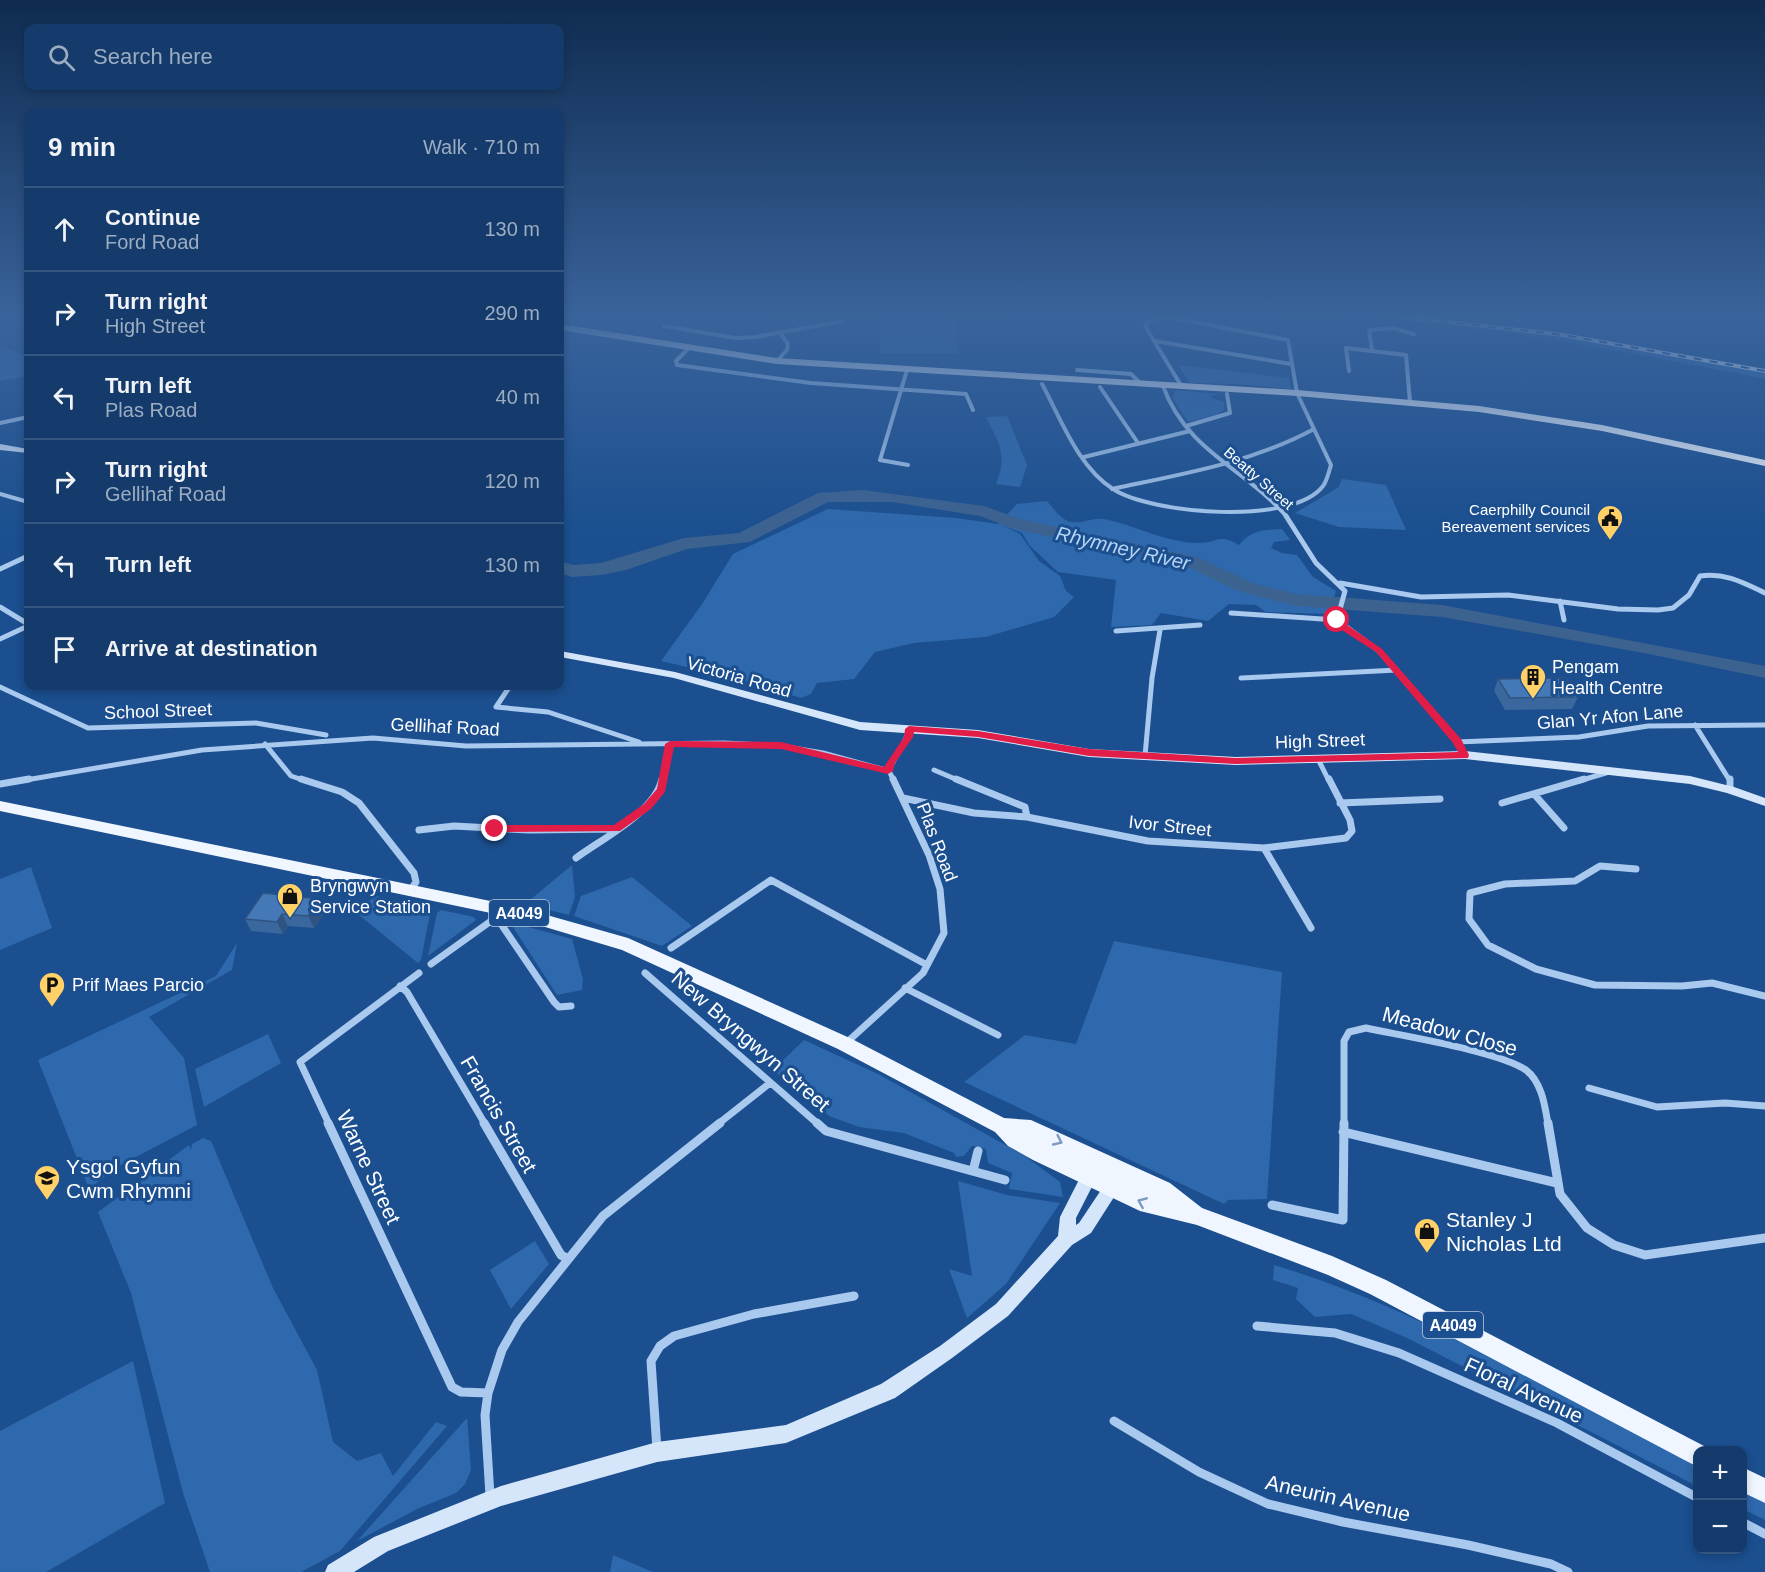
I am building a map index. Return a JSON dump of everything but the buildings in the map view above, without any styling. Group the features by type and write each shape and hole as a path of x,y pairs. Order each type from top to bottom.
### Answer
{"main road":[{"path":"1189,387 1297,393 1490,410 1602,428 1765,463"},
{"path":"0,447 24,450"},
{"name":"Victoria Road","path":"564,655 675,675 860,726 909,729"},
{"name":"High Street","path":"909,729 978,734 1089,753 1236,761 1465,755 1690,780 1730,789 1765,802"},
{"name":"A4049","path":"0,806 410,891 499,914 568,926 628,945 845,1044 1002,1126 1015,1140 1117,1180 1155,1208 1198,1216 1273,1246 1332,1266 1378,1287 1693,1452"},
{"path":"1066,1239 1068,1217 1093,1169"},
{"path":"335,1572 381,1544 491,1500 657,1452 786,1434 888,1391 946,1352 1002,1310 1066,1239 1085,1228 1117,1180"},
{"path":"1747,1481 1765,1491"}],"street":[{"path":"876,387 966,394 974,410"},
{"path":"1044,387 1094,473 1111,489 1138,501 1181,510 1281,510 1313,495 1327,484 1331,475 1328,456 1296,387"},
{"path":"1100,387 1138,443"},
{"name":"Beatty Street","path":"1163,387 1167,403 1188,429 1223,463 1281,510 1324,573 1340,583 1345,591 1337,618"},
{"path":"1409,387 1410,402"},
{"path":"900,389 880,460 908,465"},
{"path":"1084,456 1188,429 1230,413 1227,394"},
{"path":"0,423 24,418"},
{"path":"1111,489 1279,448 1314,429"},
{"path":"0,494 24,501"},
{"path":"0,569 24,558"},
{"path":"1340,583 1421,597 1508,596 1618,609 1673,608 1689,595 1700,576 1711,573 1734,579 1765,593"},
{"path":"1560,601 1564,620"},
{"path":"0,607 24,622"},
{"path":"1231,613 1337,618 1343,627 1379,651 1397,670 1457,742 1465,755"},
{"path":"1116,632 1160,630 1176,625 1200,625"},
{"path":"0,639 24,627"},
{"path":"1145,756 1160,630"},
{"path":"1241,678 1397,670"},
{"name":"School Street","path":"0,687 88,728 256,723 326,735"},
{"path":"507,690 496,707 548,712 643,744"},
{"path":"1695,725 1730,778 1730,789"},
{"name":"Glan Yr Afon Lane","path":"1457,742 1580,737 1648,726 1765,725"},
{"path":"888,771 890,762 909,737 909,729"},
{"name":"Gellihaf Road","path":"0,784 146,758 265,744 373,738 466,746 670,744 781,746 888,771"},
{"path":"265,744 291,776 342,792 359,803 414,873 416,882 410,891"},
{"path":"576,858 647,807 661,790 670,744"},
{"name":"Ivor Street","path":"903,798 974,813 1027,817 1148,841 1264,848 1346,838 1351,836 1350,820 1318,759"},
{"path":"934,770 1010,799 1025,807 1027,817"},
{"name":"Plas Road","path":"845,1044 923,973 944,933 942,900 929,855 888,771"},
{"path":"1502,803 1613,771"},
{"path":"1534,794 1564,828"},
{"path":"1340,802 1440,799"},
{"path":"419,830 454,825 529,830 616,829"},
{"path":"1264,848 1311,928"},
{"path":"1636,869 1600,866 1575,880 1505,884 1470,893 1469,919 1488,945 1536,969 1595,985 1682,986 1712,983 1765,996"},
{"path":"671,948 771,880 927,965"},
{"path":"431,964 499,914 554,1002 559,1007 571,1006"},
{"name":"Warne Street","path":"419,973 300,1062 452,1387 461,1392 488,1393"},
{"name":"New Bryngwyn Street","path":"645,973 826,1131 1005,1179"},
{"name":"Francis Street","path":"400,986 407,992 561,1255 568,1259"},
{"path":"905,988 998,1035"},
{"name":"Meadow Close","path":"1272,1205 1343,1220 1344,1041 1354,1029 1366,1028 1498,1058 1527,1071 1540,1089 1557,1183 1568,1205 1587,1228 1630,1251 1645,1255 1765,1238"},
{"path":"491,1500 485,1415 488,1393 502,1350 518,1322 603,1216 770,1083"},
{"path":"1589,1088 1657,1107 1725,1103 1765,1106"},
{"path":"1343,1132 1557,1183"},
{"path":"973,1171 978,1151"},
{"path":"657,1452 651,1361 660,1346 674,1336 754,1314 854,1296"},
{"name":"Floral Avenue","path":"1257,1326 1335,1333 1399,1353 1557,1423 1693,1495"},
{"name":"Aneurin Avenue","path":"1114,1421 1199,1472 1268,1504 1343,1522 1468,1545 1551,1564 1568,1572"},
{"path":"1747,1524 1765,1534"}],"shaded area":[{"path":"1176,390 1220,394 1211,396 1211,398 1224,402 1224,410 1218,414 1188,422 1172,397"},
{"path":"1007,416 1027,465 1020,487 996,484 1002,457 998,442 986,417"},
{"path":"1342,479 1386,485 1406,530 1339,527 1295,513 1339,487"},
{"path":"1047,501 1067,521 1104,519 1187,542 1206,543 1222,539 1239,545 1253,534 1282,529 1290,540 1274,542 1271,548 1282,553 1297,555 1313,577 1336,591 1329,614 1266,612 1256,605 1229,604 1208,621 1161,613 1152,625 1111,627 1116,580 1058,572 1030,546 1022,533 1002,525 1020,534 1039,561 1060,576 1066,591 1074,597 1054,617 986,637 914,643 875,652 854,679 817,683 811,694 801,698 742,680 661,661 702,604 733,554 828,509 956,518 998,524 1017,504"},
{"path":"572,865 575,897 569,915 525,904"},
{"path":"31,867 52,928 0,950 0,879"},
{"path":"632,877 692,926 662,946 574,916 581,896"},
{"path":"377,896 431,909 421,960 418,963 354,911"},
{"path":"441,910 474,917 476,920 428,956 437,913"},
{"path":"514,923 572,939 583,979 582,990 557,995 513,927"},
{"path":"1114,941 1282,972 1267,1199 1228,1200 1224,1204 964,1082 1025,1035 1076,1044"},
{"path":"237,943 232,970 149,1017 184,1058 197,1125 117,1167 89,1189 38,1060 216,976"},
{"path":"268,1034 281,1063 204,1107 195,1069"},
{"path":"804,1040 878,1074 1025,1156 1060,1182 1063,1197 1009,1189 1012,1173 988,1163 986,1149 972,1146 964,1156 956,1157 954,1153 904,1133 859,1127 829,1116 773,1070"},
{"path":"203,1138 211,1141 273,1288 317,1370 333,1442 357,1461 381,1453 393,1476 436,1422 447,1426 340,1551 301,1572 210,1572 183,1493 131,1293 98,1212 189,1145 191,1150 192,1144"},
{"path":"958,1181 1007,1195 1060,1203 1006,1284 967,1318 949,1269 972,1276"},
{"path":"535,1241 549,1264 511,1309 490,1270"},
{"path":"1274,1265 1384,1305 1438,1329 1693,1465 1693,1484 1407,1338 1351,1314 1315,1317 1296,1299 1298,1288 1273,1280"},
{"path":"133,1361 165,1503 46,1572 0,1572 0,1431"},
{"path":"467,1418 471,1470 465,1484 456,1493 417,1509 357,1541"},
{"path":"1747,1494 1765,1503 1765,1520 1747,1511"},
{"path":"613,1555 653,1572 610,1572"}],"waterway":[{"name":"Rhymney River","path":"564,568 572,571 619,566 684,544 743,538 824,497 863,495 892,497 984,511 1015,523 1190,561 1245,587 1296,600 1442,611 1644,647 1765,672"}],"place":[{"name":"Caerphilly Council Bereavement services","path":"1610,541"},
{"name":"Pengam Health Centre","path":"1533,700"},
{"name":"Bryngwyn Service Station","path":"290,919"},
{"name":"Prif Maes Parcio","path":"52,1008"},
{"name":"Ysgol Gyfun Cwm Rhymni","path":"47,1201"},
{"name":"Stanley J Nicholas Ltd","path":"1427,1254"}],"route":[{"path":"495,829 616,829 647,807 661,790 670,744 724,743 781,746 823,753 888,771 890,762 909,737 909,729 978,734 1089,753 1236,761 1465,755 1457,742 1379,651 1343,627 1337,620"}]}
